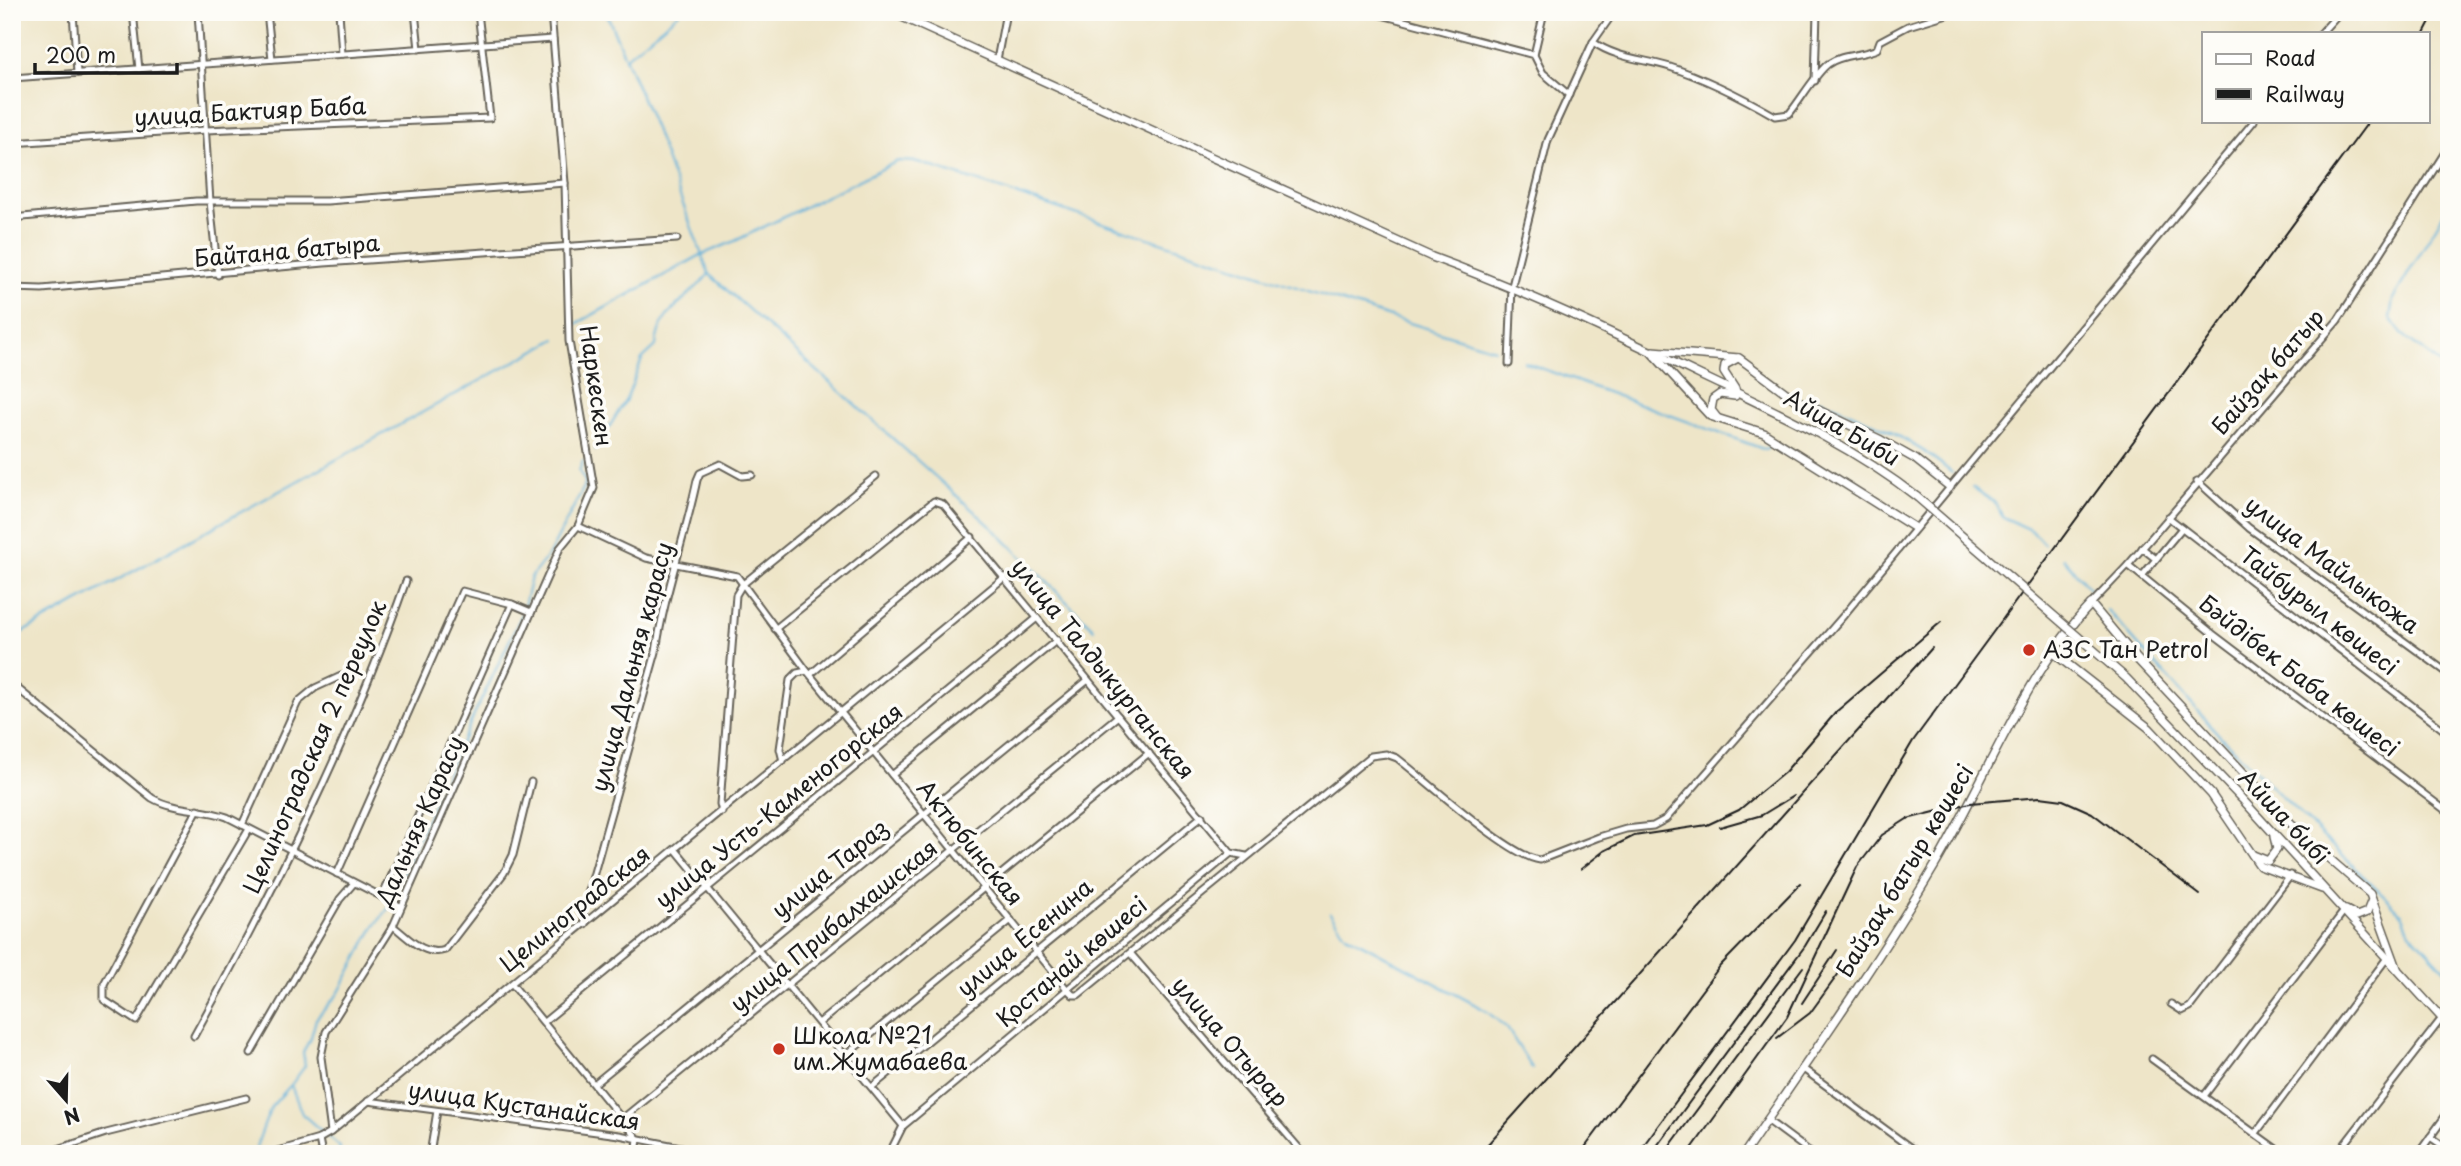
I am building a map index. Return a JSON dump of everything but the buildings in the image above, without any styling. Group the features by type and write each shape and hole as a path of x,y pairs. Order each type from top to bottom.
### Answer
{"main road":[{"name":"Айша Биби","path":"891,12 1432,257 1512,286 1839,443 1917,497 2083,641"},
{"path":"1650,351 1739,358 1793,398 1915,459 1950,487"},
{"path":"1650,351 1710,416 1764,433 1915,528"},
{"path":"1739,358 1725,365 1724,372 1729,384 1744,397"},
{"path":"1718,419 1710,404 1716,396 1744,397"},
{"path":"2091,604 2113,632 2302,835 2370,894 2397,968"},
{"name":"Байзақ батыр көшесі","path":"1744,1154 1852,998 1934,867 2051,651 2091,604"},
{"name":"Айша бибі","path":"2083,641 2126,678 2242,799 2449,1026"},
{"path":"2051,651 2149,728 2211,794 2260,866 2291,875 2326,890"},
{"path":"2247,849 2257,859 2268,861 2277,849 2274,837"},
{"path":"2343,909 2357,916 2363,914 2371,904 2370,894"}],"street":[{"path":"73,12 77,73"},
{"path":"133,12 139,69"},
{"path":"198,12 210,202 218,275"},
{"path":"267,12 272,59"},
{"path":"339,12 342,54"},
{"path":"415,12 419,49"},
{"path":"478,12 483,44"},
{"name":"Наркескен","path":"551,12 565,183 569,341 594,488 578,526"},
{"path":"997,60 1006,12"},
{"path":"1370,12 1534,55"},
{"path":"1544,12 1534,55 1543,73 1569,95"},
{"path":"1509,364 1512,286 1548,140 1593,42 1614,12"},
{"path":"1815,81 1817,12"},
{"path":"1593,42 1606,51 1670,67 1729,91 1775,116 1789,114 1827,64 1846,56 1859,57 1877,49 1880,41 1909,26 1954,12"},
{"path":"2322,32 2340,12"},
{"path":"12,78 553,39"},
{"name":"улица Бактияр Баба","path":"12,143 206,130 489,118 483,44"},
{"path":"1130,953 1371,756 1381,754 1396,758 1500,839 1531,859 1540,860 1626,829 1653,826 1666,819 1844,615 2253,122"},
{"name":"Байзақ батыр","path":"2091,604 2128,565 2197,481 2338,320 2449,146"},
{"path":"12,218 210,202 415,196 565,183"},
{"name":"Байтана батыра","path":"12,288 43,289 218,275 335,262 677,239"},
{"name":"улица Дальняя карасу","path":"585,924 583,912 678,565 700,473 720,464 741,477 752,475"},
{"path":"722,812 720,804 736,595 742,584 876,476"},
{"name":"улица Майлыкожа","path":"2197,481 2249,528 2449,674"},
{"name":"улица Талдыкурганская","path":"775,629 934,502 943,504 1231,853"},
{"name":"Тайбурыл көшесі","path":"2168,517 2449,734"},
{"path":"578,526 646,558 737,576 742,584"},
{"name":"Дальняя Карасу","path":"331,1132 321,1057 326,1032 393,926 398,905 560,548 578,526"},
{"path":"2142,576 2182,528"},
{"path":"783,761 780,749 790,680 797,673 809,672 972,537"},
{"path":"2142,548 2156,559"},
{"name":"Бәйдібек Баба көшесі","path":"2128,565 2449,813"},
{"name":"Целиноградская","path":"319,1139 331,1132 676,850 1005,577"},
{"name":"Целиноградская 2 переулок","path":"194,1036 294,851 383,648 406,582"},
{"name":"Актюбинская","path":"742,584 841,713 1073,995 1082,993 1130,953"},
{"path":"337,874 462,592 531,612"},
{"path":"385,898 514,605"},
{"name":"улица Усть-Каменогорская","path":"544,1022 1037,618"},
{"path":"892,775 1057,640"},
{"path":"242,825 298,702 315,688 341,676"},
{"name":"улица Тараз","path":"594,1084 1088,680"},
{"path":"12,684 164,805 212,811 398,905"},
{"name":"улица Прибалхашская","path":"622,1119 1118,716"},
{"path":"819,1023 1149,753"},
{"path":"393,926 426,951 436,953 445,950 504,873 513,855 531,782"},
{"path":"198,809 104,984 104,1000 136,1021 249,830"},
{"name":"улица Есенина","path":"872,1087 1202,816"},
{"path":"676,850 903,1126 888,1154"},
{"path":"1231,853 1246,856"},
{"name":"Қостанай көшесі","path":"903,1126 1231,853"},
{"path":"2171,1004 2182,1011 2190,1007 2291,875"},
{"path":"251,1053 340,899 355,883"},
{"path":"2204,1096 2343,909"},
{"name":"улица Есенина","path":"846,1055 1011,920"},
{"name":"улица Отырар","path":"1130,953 1304,1154"},
{"path":"2256,1133 2387,958"},
{"path":"512,984 638,1139 636,1154"},
{"path":"2337,1154 2449,1009"},
{"path":"2152,1059 2283,1154"},
{"path":"1802,1068 1919,1154"},
{"path":"43,1154 106,1133 246,1098"},
{"name":"улица Кустанайская","path":"368,1101 638,1139 687,1152 713,1153"},
{"path":"430,1154 437,1111"},
{"path":"2418,1154 2449,1111"},
{"path":"1767,1120 1813,1154"},
{"path":"2430,1137 2449,1150"},
{"path":"267,1154 319,1139 322,1154"},
{"path":"662,1154 663,1145"}],"waterway":[{"path":"606,12 655,129 709,274 995,530 1094,629"},
{"path":"625,58 680,12"},
{"path":"576,324 701,255 898,161 918,162 1345,303 1494,349"},
{"path":"2449,205 2393,299 2390,318 2402,334 2449,371"},
{"path":"595,450 627,398 642,359 656,346 662,324 675,307 708,275"},
{"path":"12,638 556,339"},
{"path":"1524,362 1766,450 1770,445"},
{"path":"1813,401 1821,400 1889,431 1922,450 1952,473"},
{"path":"524,606 531,577 550,553 586,483 579,471 583,461"},
{"path":"1972,487 1994,502 2003,517 2031,530 2044,544"},
{"path":"2063,558 2090,589"},
{"path":"2107,610 2220,736 2402,914 2410,932 2449,974"},
{"path":"392,899 450,766 523,612"},
{"path":"310,1041 316,1019 338,994 374,927 391,905"},
{"path":"1330,913 1346,935 1485,1010 1507,1028 1532,1068"},
{"path":"309,1041 303,1052 305,1066 291,1085 302,1114 340,1147 339,1154"},
{"path":"256,1147 271,1107 290,1086"}],"railway":[{"path":"2425,32 2435,12"},
{"path":"1637,1154 1795,940 1913,741 2368,122"},
{"path":"1581,869 1604,851 1634,836 1707,825 1739,810 1785,772 1837,711 1941,622"},
{"path":"1479,1154 1932,648"},
{"path":"1720,827 1762,815 1793,796"},
{"path":"1688,1154 1787,1017 1857,867 1882,835 1907,819 1970,803 2040,797 2063,800 2092,813 2200,895"},
{"path":"1580,1154 1720,966 1801,883"},
{"path":"1651,1154 1805,946 1826,911"},
{"path":"1802,1003 1837,950"},
{"path":"1777,1038 1810,1013 1850,958"},
{"path":"1664,1154 1803,967"}],"place":[{"name":"АЗС Тан Petrol","path":"2029,650"},
{"name":"Школа №21 им.Жумабаева","path":"779,1049"}]}
